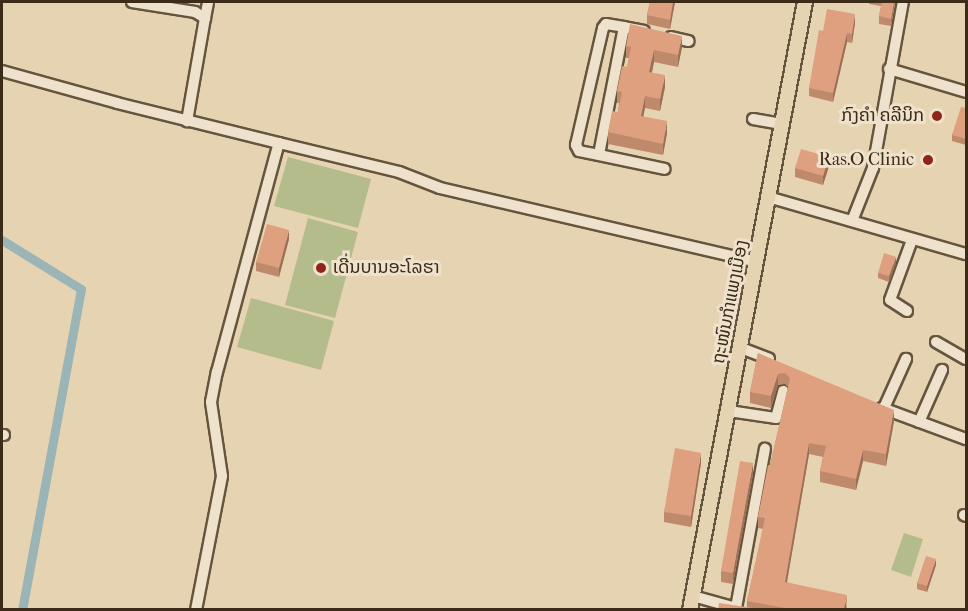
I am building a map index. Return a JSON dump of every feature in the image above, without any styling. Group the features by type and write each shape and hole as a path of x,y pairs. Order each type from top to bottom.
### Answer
{"main road":[{"name":"ຖະໜົນກຳແພງເມືອງ","path":"692,603 757,262 802,2"}],"street":[{"path":"132,2 195,12 205,18"},
{"path":"187,121 208,2"},
{"path":"852,221 873,168 889,69 903,2"},
{"path":"665,169 579,151 576,145 603,28 606,24 689,41"},
{"path":"599,154 624,27"},
{"path":"889,69 966,92"},
{"path":"2,70 187,121 399,172 440,188 757,262"},
{"path":"753,119 782,124"},
{"path":"196,609 222,476 211,402 217,372 279,143"},
{"path":"768,196 966,254"},
{"path":"907,311 890,300 912,240"},
{"path":"936,342 966,359"},
{"path":"741,348 785,366"},
{"path":"884,408 906,359"},
{"path":"919,422 942,370"},
{"path":"729,411 776,418 783,391"},
{"path":"873,404 966,439"},
{"path":"692,603 736,608 765,449"}],"green space":[{"path":"288,157 371,179 358,228 274,206"},
{"name":"ເດີ່ນບານອະໂລຮາ","path":"308,218 358,232 335,318 285,305"},
{"path":"251,298 334,321 321,370 237,347"},
{"path":"904,533 923,539 911,577 891,570"}],"building":[{"path":"650,2 673,2 670,20 647,15"},
{"path":"882,2 894,2 891,19 879,16"},
{"path":"827,9 855,14 852,34 847,33 833,93 809,88 819,30 823,31"},
{"path":"630,24 682,36 678,55 654,50 649,72 665,75 660,99 645,96 641,116 667,121 663,144 608,132 612,111 618,112 622,92 617,91 622,66 627,67 631,47 626,46"},
{"path":"961,107 966,108 966,139 952,135"},
{"path":"801,149 829,157 823,176 795,168"},
{"path":"267,224 289,230 279,268 256,262"},
{"path":"884,253 896,257 889,276 878,273"},
{"path":"758,353 894,410 886,454 863,450 856,479 820,471 826,446 809,443 785,582 847,595 844,609 790,609 747,601 765,518 758,517 768,465 770,466 790,378 785,373 778,374 771,396 750,392"},
{"path":"675,448 701,453 691,516 664,512"},
{"path":"740,461 753,463 733,573 721,571"},
{"path":"926,556 936,559 927,586 917,583"},
{"path":"719,603 753,608 753,609 718,609"}],"waterway":[{"path":"2,240 81,289 22,610"}],"place":[{"name":"ກົງຄຳ ຄລີນິກ","path":"937,116"},
{"name":"Ras.O Clinic","path":"928,160"},
{"name":"ເດີ່ນບານອະໂລຮາ","path":"321,268"}]}
